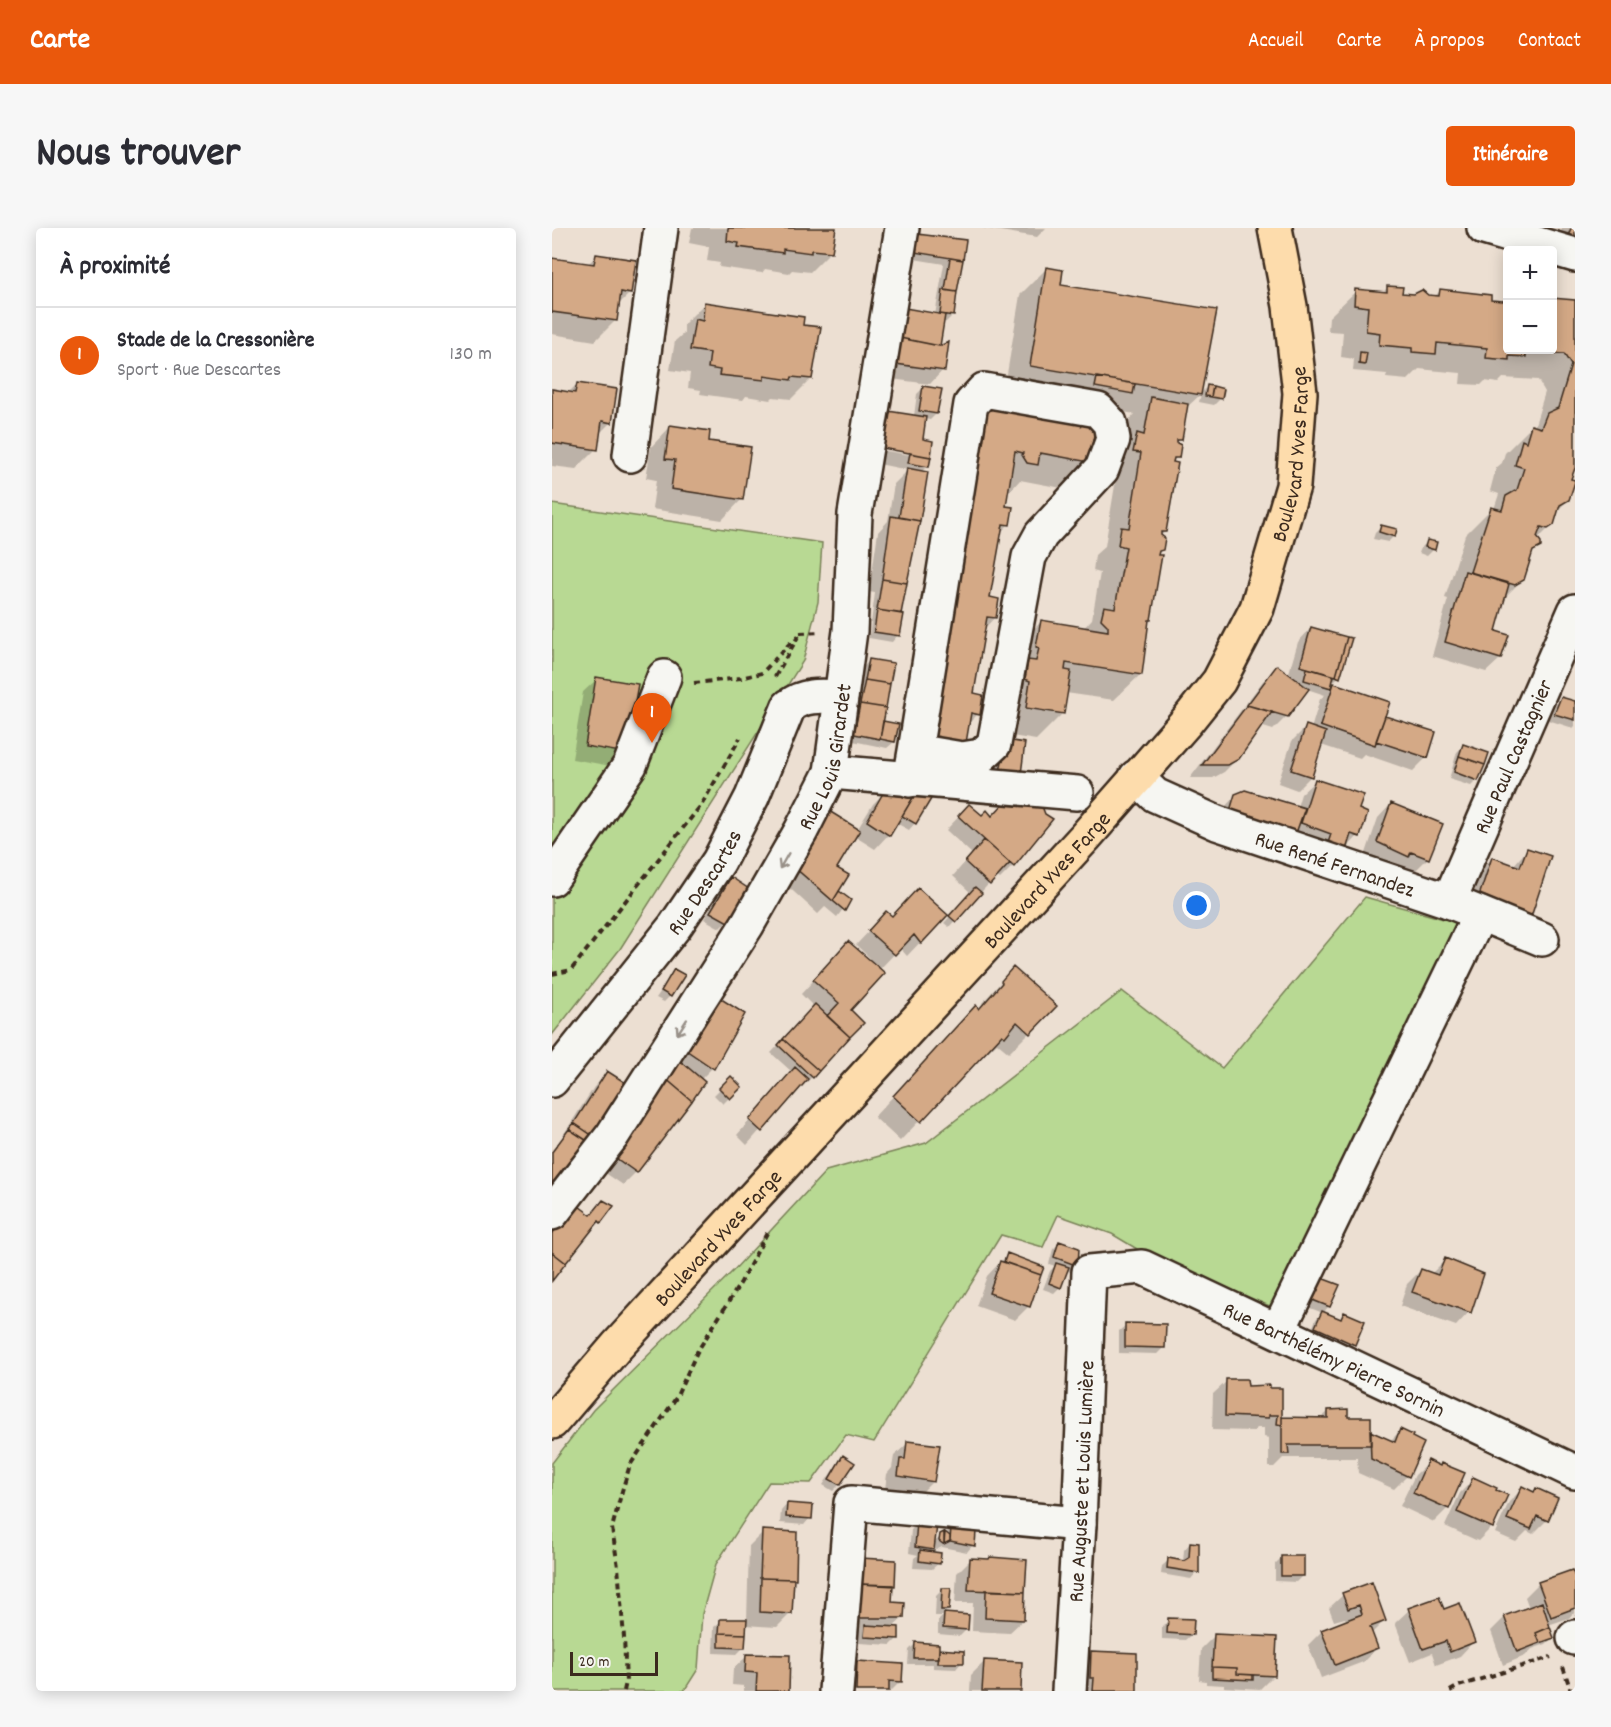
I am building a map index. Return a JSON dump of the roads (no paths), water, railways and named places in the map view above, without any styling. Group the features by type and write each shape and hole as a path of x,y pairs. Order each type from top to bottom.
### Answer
{"main road":[{"name":"Boulevard Yves Farge","path":"552,1422 617,1346 1077,846 1187,721 1219,681 1257,608 1293,486 1300,393 1290,306 1275,228"}],"street":[{"path":"630,455 661,228"},
{"name":"Rue Louis Girardet","path":"552,1213 612,1136 747,925 801,831 831,772 850,631 855,514 902,228"},
{"path":"1484,228 1557,243"},
{"path":"831,772 913,765 981,756 994,744 1029,557 1041,535 1102,469 1113,439 1110,423 1098,410 984,390 971,404 913,765"},
{"name":"Rue Paul Castagnier","path":"1449,901 1575,611"},
{"path":"552,879 630,765 664,677"},
{"name":"Rue Descartes","path":"552,1080 675,926 719,861 752,797 789,706 798,699 815,696 841,697"},
{"path":"913,765 1077,793"},
{"name":"Rue René Fernandez","path":"1136,777 1155,795 1217,823 1449,901 1542,939"},
{"path":"1278,1331 1480,914"},
{"name":"Rue Barthélémy Pierre Sornin","path":"1089,1272 1142,1266 1575,1472"},
{"name":"Rue Auguste et Louis Lumière","path":"1069,1691 1079,1524 1089,1272"},
{"path":"836,1691 851,1503 1079,1524"}],"place":[{"name":"Stade de la Cressonière","path":"652,743"}]}
